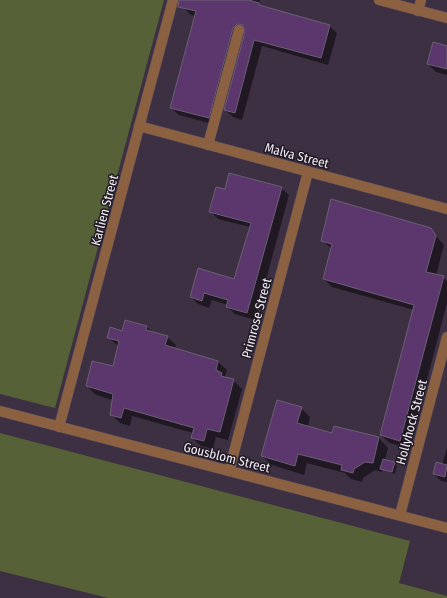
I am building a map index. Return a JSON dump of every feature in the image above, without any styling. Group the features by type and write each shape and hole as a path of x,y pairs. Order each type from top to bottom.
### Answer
{"street":[{"name":"Karlien Street","path":"59,427 173,0"},
{"path":"379,0 447,18"},
{"path":"418,11 420,0"},
{"path":"208,145 239,30"},
{"name":"Malva Street","path":"139,126 447,209"},
{"name":"Primrose Street","path":"229,471 308,172"},
{"name":"Hollyhock Street","path":"400,515 447,337"},
{"name":"Gousblom Street","path":"0,411 447,528"}],"green space":[{"path":"0,0 164,0 55,408 0,394"},
{"path":"0,433 410,541 399,583 447,596 447,598 108,598 0,571"}],"building":[{"path":"179,0 249,0 259,3 259,5 330,25 321,58 254,40 235,113 224,110 245,32 243,25 237,24 233,28 209,118 170,108 196,11 178,7"},
{"path":"433,42 447,46 447,69 427,64"},
{"path":"229,173 282,187 247,313 226,307 228,300 204,293 202,301 190,297 198,268 234,279 251,223 209,212 216,187 225,189"},
{"path":"331,199 431,228 436,236 426,272 444,276 400,441 380,435 414,305 323,279 332,244 321,241"},
{"path":"125,320 147,326 146,330 168,336 165,345 218,361 216,370 222,373 221,376 234,379 220,432 207,429 204,441 191,438 194,428 124,408 121,418 110,415 113,394 86,386 92,361 113,366 119,341 107,338 110,327 122,331"},
{"path":"277,400 302,407 297,423 332,433 334,426 379,437 373,463 365,462 354,469 353,473 341,470 342,465 298,454 295,466 261,456"},
{"path":"383,459 395,462 392,472 380,469"},
{"path":"436,462 447,465 445,477 433,474"}]}
